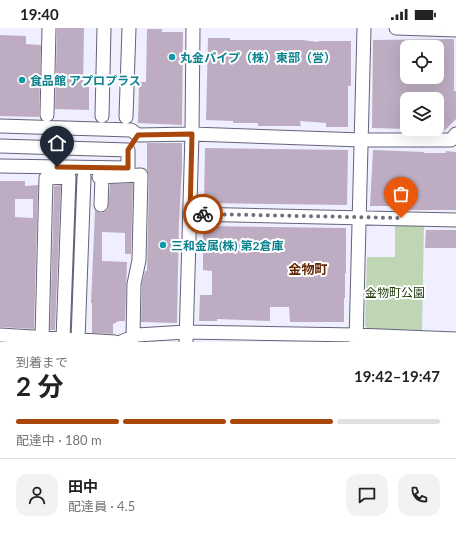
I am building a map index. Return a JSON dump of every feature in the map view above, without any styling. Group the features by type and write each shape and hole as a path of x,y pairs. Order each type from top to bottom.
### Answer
{"street":[{"path":"47,115 49,28"},
{"path":"102,116 104,28"},
{"path":"126,117 130,28"},
{"path":"186,337 192,134 193,28"},
{"path":"356,339 364,28"},
{"path":"396,28 456,30"},
{"path":"0,126 132,130 138,135 192,134 362,140 451,140 456,134"},
{"path":"0,166 128,168 128,150 138,135"},
{"path":"0,146 128,150"},
{"path":"101,205 100,177 141,175 139,260 134,284 133,336"},
{"path":"42,338 46,178 69,177 63,339"},
{"path":"78,340 84,177"},
{"path":"190,214 456,220"},
{"path":"0,335 115,342"},
{"path":"121,342 137,335 186,337 456,339"}],"green space":[{"name":"金物町公園","path":"395,225 424,225 422,330 368,329 365,326 367,257 395,257"}],"building":[{"path":"57,28 84,28 83,87 89,87 89,110 55,109"},
{"path":"147,29 162,29 162,32 183,32 182,125 138,123 139,82 146,82"},
{"name":"食品館 アプロプラス","path":"0,35 26,36 26,44 41,45 39,117 0,116"},
{"path":"208,38 230,38 230,40 302,40 318,42 351,41 351,86 348,86 348,127 326,127 326,123 300,121 301,126 258,126 258,123 233,123 233,121 206,120"},
{"path":"454,39 454,91 456,91 456,119 444,131 444,92 400,92 400,129 372,128 373,40"},
{"path":"147,143 182,143 177,323 141,322 142,283 145,271 147,271 149,175 147,170"},
{"path":"205,148 348,150 347,205 204,203"},
{"path":"373,150 424,153 446,153 446,151 456,152 456,210 398,210 398,206 370,206"},
{"path":"0,181 25,181 25,186 38,185 34,329 0,327","holes":["15,199 33,199 33,218 15,217"]},
{"path":"133,183 131,254 125,254 125,233 102,232 102,261 127,262 125,321 119,321 113,324 113,334 92,333 91,303 95,210 101,213 108,209 110,184"},
{"path":"61,185 55,330 50,330 54,186"},
{"path":"203,226 346,228 344,322 290,322 289,307 270,307 270,321 217,319 217,321 199,321 200,295 212,295 212,271 203,270"},
{"path":"426,230 456,230 456,248 425,248"}],"way so far":[{"path":"203,214 401,218"}],"place":[{"name":"丸金パイプ（株）東部（営）","path":"172,57"},
{"name":"食品館 アプロプラス","path":"22,80"},
{"name":"三和金属(株) 第2倉庫","path":"163,245"}],"district":[{"name":"金物町","path":"308,269"}],"route":[{"path":"57,167 128,168 128,150 138,135 192,134 190,214 203,214"}]}
